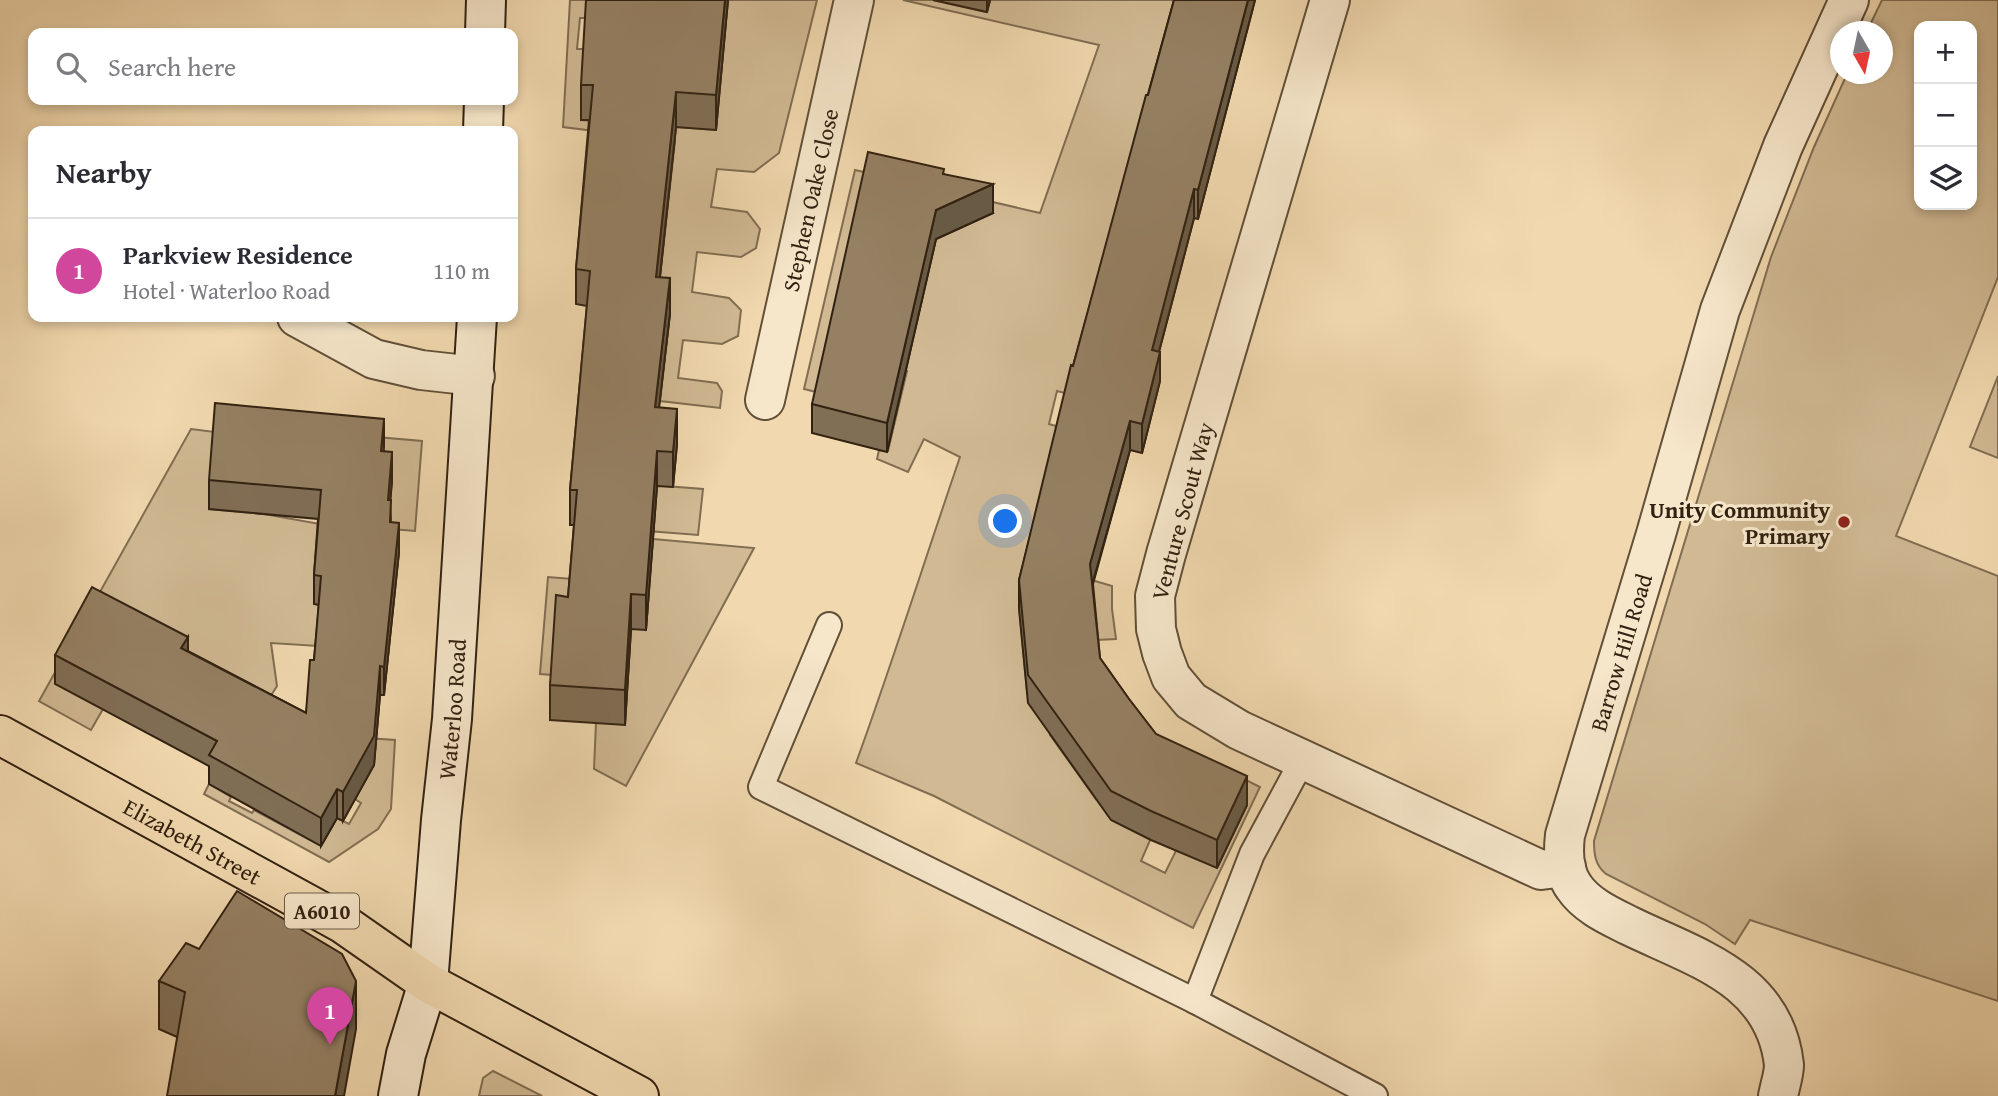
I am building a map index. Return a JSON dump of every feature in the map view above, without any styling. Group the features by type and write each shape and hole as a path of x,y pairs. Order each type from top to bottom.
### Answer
{"highway":[{"name":"Elizabeth Street","path":"0,734 342,923 428,983 639,1096"}],"street":[{"path":"485,0 485,28"},
{"name":"Stephen Oake Close","path":"765,400 854,0"},
{"name":"Venture Scout Way","path":"1330,0 1155,596 1156,629 1162,653 1171,677 1191,701 1238,730 1541,870 1566,867"},
{"name":"Barrow Hill Road","path":"1566,867 1565,835 1720,310 1783,146 1849,0"},
{"path":"483,126 484,105"},
{"path":"306,322 374,359 421,370 475,376"},
{"name":"Waterloo Road","path":"398,1096 406,1054 428,983 452,719 477,322"},
{"path":"1566,867 1575,888 1604,913 1728,973 1755,995 1776,1030 1784,1067 1778,1096"}],"lane":[{"path":"829,625 761,787 1195,1001 1374,1096"},
{"path":"1195,1001 1252,855 1302,761"}],"shaded area":[{"path":"570,0 593,0 592,18 580,18 577,49 589,49 581,120 716,130 720,0 817,0 779,153 754,172 717,169 711,207 747,212 760,229 756,248 741,257 697,252 692,292 729,298 741,310 738,336 722,344 683,340 678,378 717,383 722,391 720,408 660,401 670,314 656,312 675,141 563,127"},
{"path":"903,0 933,0 986,12 990,0 1191,0 1080,397 1057,391 1049,424 1070,430 1068,573 1112,586 1116,639 1096,640 1019,606 1027,691 1107,696 1050,735 1096,799 1152,759 1151,838 1141,861 1165,873 1218,766 1260,787 1193,928 934,796 856,763 960,457 924,439 908,472 877,459 879,450 888,451 907,371 829,354 820,393 804,389 855,170 1040,213 1099,45"},
{"name":"Unity Community Primary","path":"1882,0 1998,0 1998,277 1896,536 1998,576 1998,1001 1750,920 1735,944 1705,924 1606,874 1599,867 1595,855 1594,841 1771,257 1814,147 1842,84 1893,84 1893,21 1872,21"},
{"path":"1998,376 1998,458 1970,447"},
{"path":"191,429 215,432 209,509 264,514 320,524 314,604 321,605 318,646 271,643 277,686 258,716 103,709 91,730 39,701"},
{"path":"330,433 422,441 415,531 391,529"},
{"path":"652,485 703,489 698,535 648,531"},
{"path":"653,539 754,548 626,786 594,769 596,723 553,675 540,674 548,577 573,579 645,630"},
{"path":"367,738 395,740 391,809 378,829 329,862 204,794 209,784 231,797 229,801 252,813 254,810 321,846 337,818 349,824 361,803 355,799 367,777"},
{"path":"493,1071 542,1096 479,1096 483,1078"}],"building":[{"path":"586,0 725,0 716,95 676,92 656,277 670,278 655,407 677,409 673,452 657,451 646,595 631,594 625,690 550,685 556,595 568,597 577,490 570,490 590,271 576,269 593,85 581,85"},
{"path":"1174,0 1248,0 1152,350 1160,352 1142,424 1130,421 1090,564 1100,658 1129,699 1156,734 1247,776 1217,840 1111,791 1028,675 1019,580 1071,365 1073,366"},
{"path":"868,152 944,169 943,174 993,184 936,210 887,423 812,404"},
{"path":"215,403 384,419 381,451 392,452 388,500 391,500 390,522 399,523 384,667 380,666 374,736 343,792 337,789 321,818 209,755 217,741 55,655 92,587 188,637 181,648 306,713 310,660 314,660 321,576 314,575 321,490 209,480"},
{"path":"237,891 342,954 356,981 335,1096 167,1096 185,992 159,981 186,943 199,949"}],"place":[{"name":"Unity Community Primary","path":"1844,522"},
{"name":"Parkview Residence","path":"330,1045"}]}
